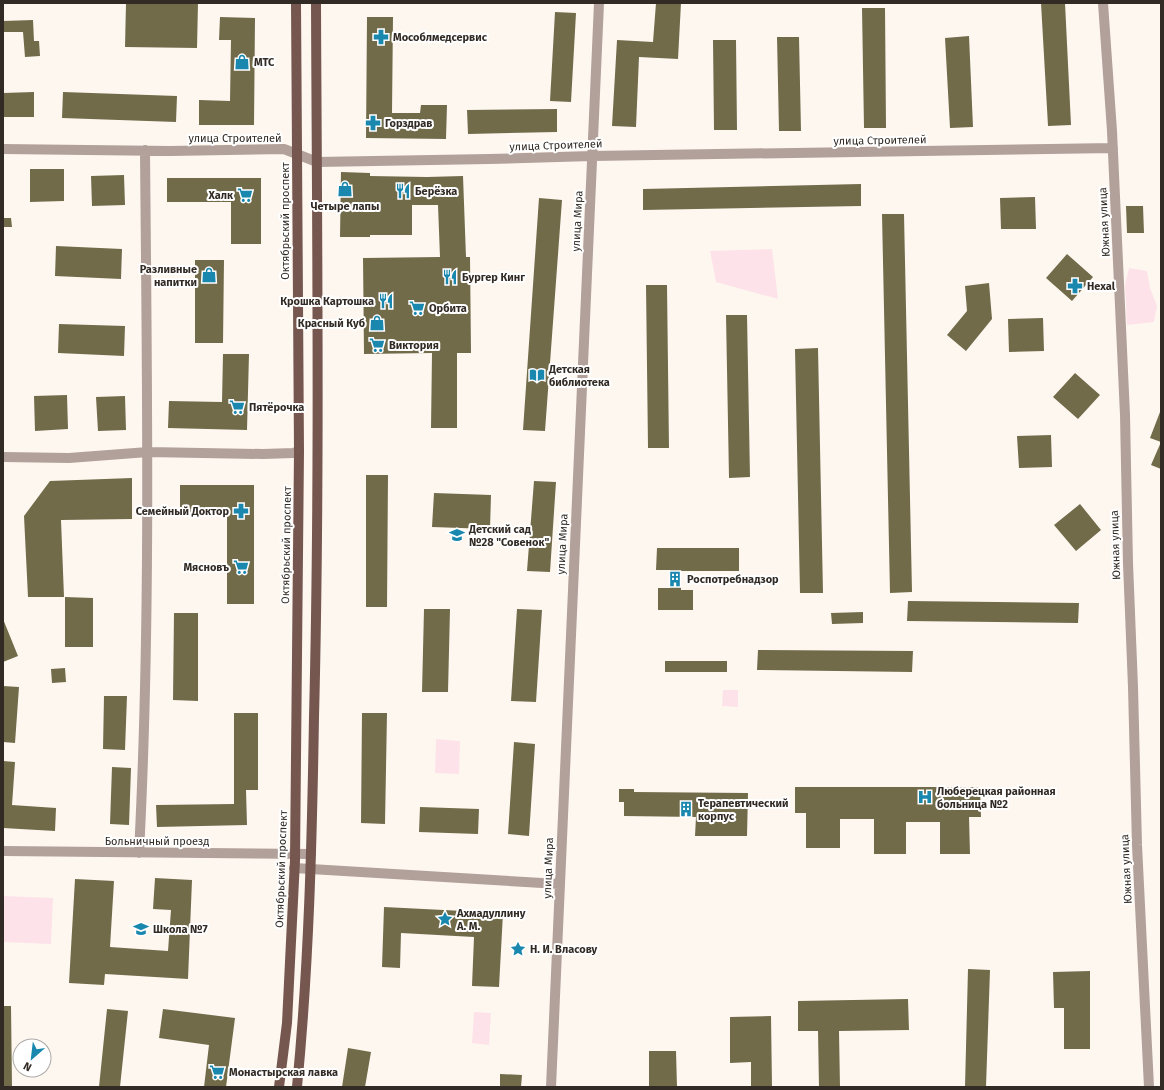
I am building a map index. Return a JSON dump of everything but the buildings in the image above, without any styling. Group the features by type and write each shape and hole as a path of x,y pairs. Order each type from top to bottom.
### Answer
{"main road":[{"name":"Октябрьский проспект","path":"279,1087 287,1023 295,854 299,451 296,3"},
{"path":"297,1087 303,1024 311,854 317,592 316,3"}],"street":[{"name":"улица Мира","path":"551,1087 599,3"},
{"name":"Южная улица","path":"1103,3 1113,148 1125,415 1137,845 1149,1087"},
{"name":"улица Строителей","path":"3,149 284,149 317,162 1113,148"},
{"path":"139,853 144,706 148,452 145,150"},
{"path":"3,457 69,458 148,452 263,454 293,453 299,451"},
{"name":"Больничный проезд","path":"3,851 311,854"},
{"path":"294,868 559,884"}],"shaded area":[{"path":"772,249 778,299 716,282 710,251"},
{"path":"1129,268 1147,271 1150,288 1157,306 1154,322 1127,325 1125,285"},
{"path":"723,690 738,690 738,707 722,706"},
{"path":"436,739 460,741 459,774 435,773"},
{"path":"3,896 53,898 51,944 3,942"},
{"path":"474,1012 491,1013 489,1045 472,1043"}],"place":[{"name":"Мособлмедсервис","path":"381,37"},
{"name":"МТС","path":"242,62"},
{"name":"Горздрав","path":"373,123"},
{"name":"Четыре лапы","path":"345,189"},
{"name":"Берёзка","path":"403,191"},
{"name":"Халк","path":"245,195"},
{"name":"Разливные напитки","path":"209,275"},
{"name":"Бургер Кинг","path":"450,277"},
{"name":"Hexal","path":"1075,286"},
{"name":"Крошка Картошка","path":"386,301"},
{"name":"Орбита","path":"417,308"},
{"name":"Красный Куб","path":"377,323"},
{"name":"Виктория","path":"377,345"},
{"name":"Детская библиотека","path":"537,375"},
{"name":"Пятёрочка","path":"237,407"},
{"name":"Семейный Доктор","path":"241,511"},
{"name":"Детский сад №28 \"Совенок\"","path":"457,535"},
{"name":"Мясновъ","path":"241,567"},
{"name":"Роспотребнадзор","path":"675,579"},
{"name":"Люберецкая районная больница №2","path":"925,797"},
{"name":"Терапевтический корпус","path":"686,809"},
{"name":"Ахмадуллину А. М.","path":"445,919"},
{"name":"Школа №7","path":"141,929"},
{"name":"Н. И. Власову","path":"518,949"},
{"name":"Монастырская лавка","path":"217,1072"}]}
